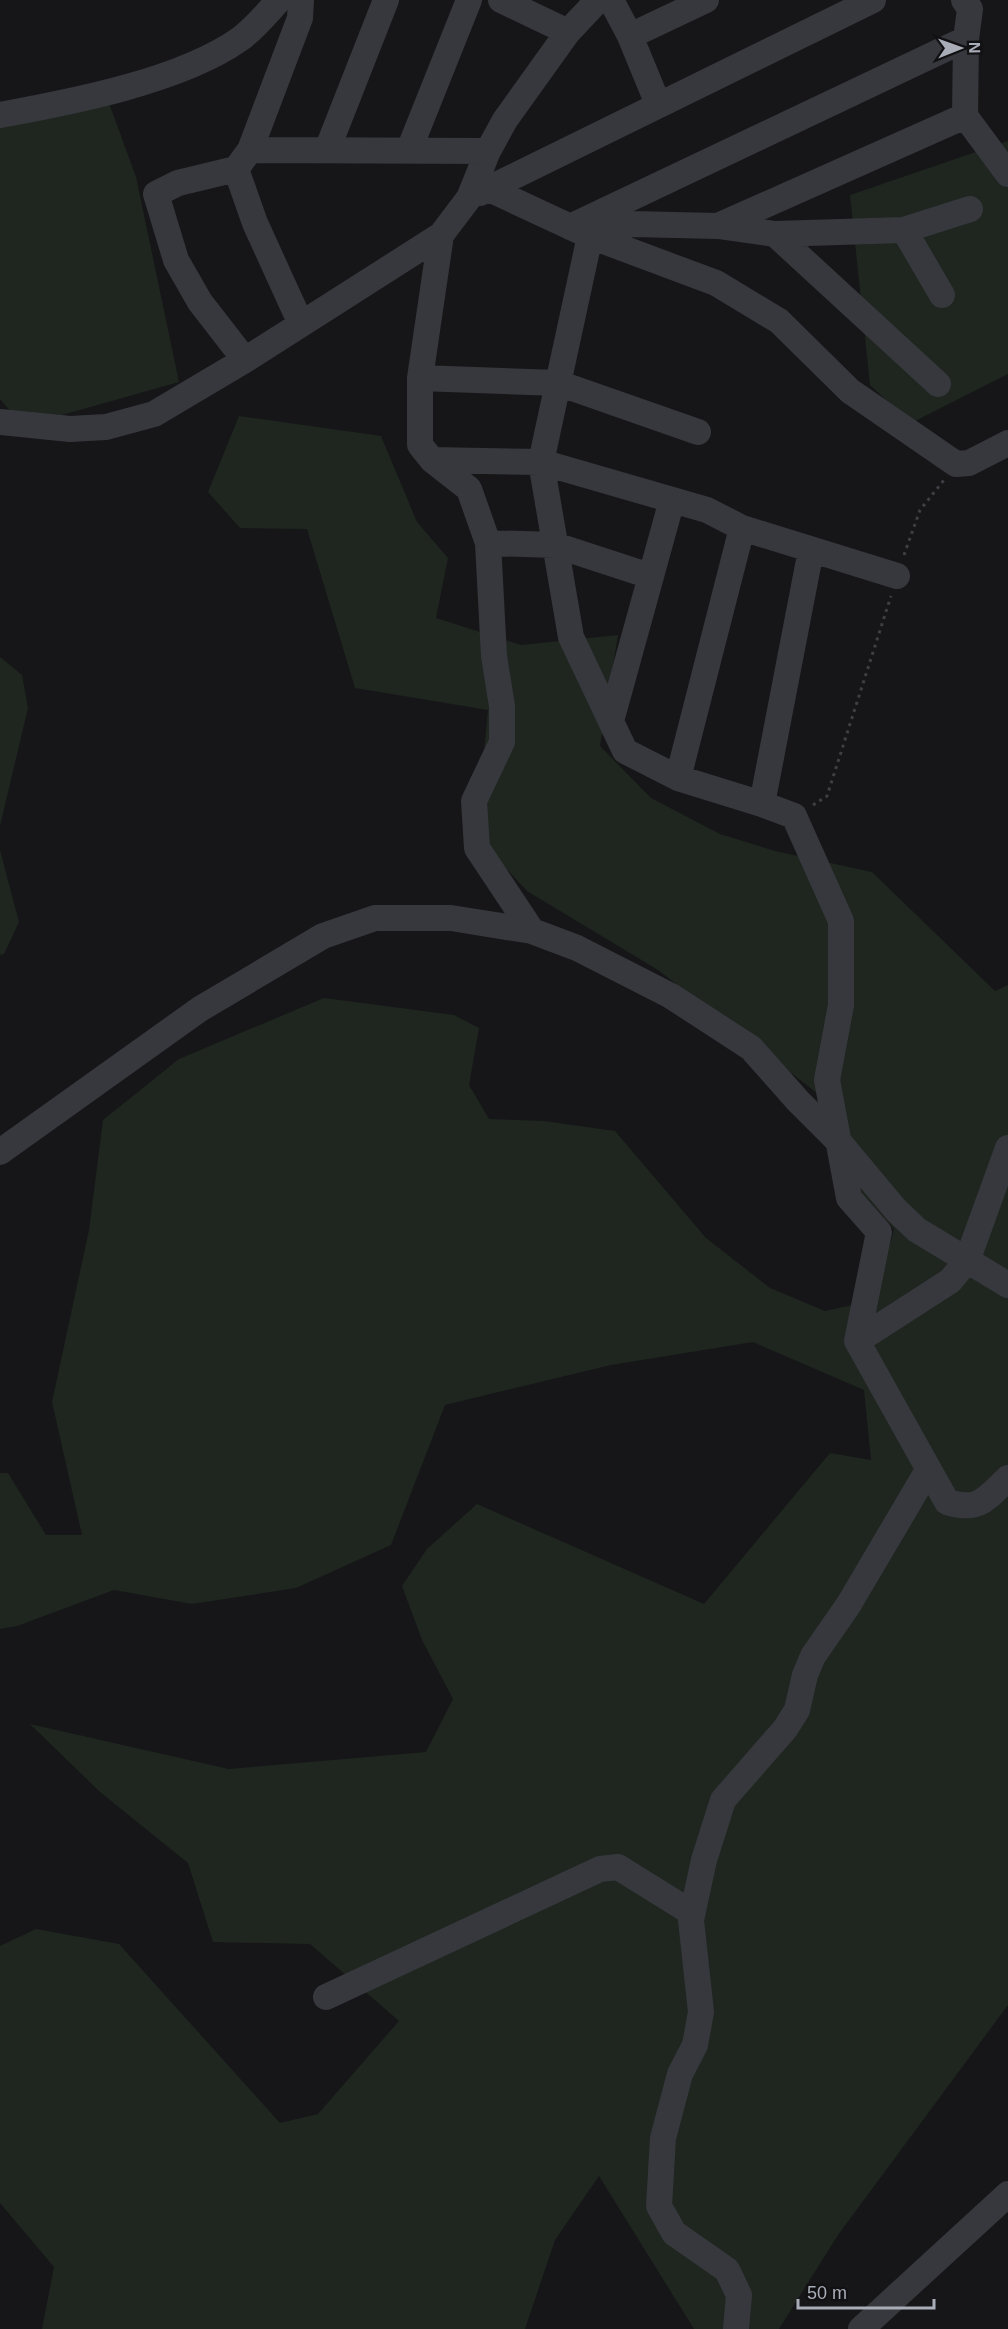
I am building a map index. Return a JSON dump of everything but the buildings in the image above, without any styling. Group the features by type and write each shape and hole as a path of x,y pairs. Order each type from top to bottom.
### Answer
{"street":[{"path":"0,115 155,79 208,57 241,39 279,0"},
{"path":"301,0 300,18 243,160 255,223 302,324"},
{"path":"327,150 386,0"},
{"path":"409,150 469,0"},
{"path":"501,0 538,8 568,32"},
{"path":"479,193 488,151 505,120 568,32 598,0"},
{"path":"611,0 630,36 658,104"},
{"path":"630,36 706,0"},
{"path":"0,422 70,429 106,427 154,414 245,360 441,236 479,193 873,0"},
{"path":"964,0 970,9 966,39 965,116 1008,174"},
{"path":"580,231 966,39"},
{"path":"718,226 965,116"},
{"path":"245,360 200,302 176,260 156,194 178,183 243,160 327,150 488,151"},
{"path":"479,193 716,284 779,321 850,391 956,464 969,463 1008,443"},
{"path":"580,231 631,224 718,226 776,234 904,230 970,209"},
{"path":"904,230 942,295"},
{"path":"580,231 558,383 541,462 571,637 625,751 678,778 794,816 841,921 842,1005 827,1080 849,1198 879,1232 857,1341 947,1502 961,1506 975,1506 985,1500 1008,1478"},
{"path":"776,234 938,384"},
{"path":"441,236 420,378 420,445 432,460 469,489 488,543 494,656 502,706 502,742 474,801 477,848 532,931"},
{"path":"420,378 558,383 698,432"},
{"path":"432,460 541,462 707,510 742,528 897,576"},
{"path":"611,721 672,500"},
{"path":"678,778 742,528"},
{"path":"488,543 555,545 650,576"},
{"path":"762,804 811,550"},
{"path":"0,1152 200,1009 323,936 375,918 451,918 532,931 577,948 671,996 751,1048 798,1101 840,1143 896,1210 917,1230 1008,1285"},
{"path":"857,1341 950,1281 967,1261 1008,1148"},
{"path":"736,2329 739,2295 727,2270 674,2233 659,2206 663,2138 680,2074 695,2045 701,2012 692,1913 704,1860 723,1800 785,1729 797,1710 805,1675 813,1656 849,1604 928,1470"},
{"path":"326,1997 600,1869 618,1867 692,1913"},
{"path":"861,2329 1008,2194"}],"path":[{"path":"794,816 827,796 920,510 956,464"}],"shaded area":[{"path":"109,103 136,177 179,382 23,426 0,399 0,124"},
{"path":"1008,141 1008,374 911,423 870,385 850,195"},
{"path":"239,416 381,436 417,522 448,558 436,618 521,645 618,635 600,746 651,798 720,834 775,851 872,872 995,991 1008,985 1008,2005 838,2235 779,2329 694,2329 599,2176 555,2240 525,2329 42,2329 54,2267 0,2203 0,1946 36,1929 119,1944 280,2123 318,2114 399,2021 310,1944 213,1942 188,1863 100,1792 30,1724 229,1769 426,1752 453,1699 422,1640 402,1586 427,1549 477,1504 704,1604 830,1453 871,1460 864,1390 753,1342 611,1365 445,1405 391,1545 296,1588 192,1604 114,1590 17,1626 0,1629 0,1473 8,1473 46,1535 82,1535 52,1402 89,1230 103,1120 179,1059 324,998 454,1015 479,1028 469,1085 489,1119 544,1121 615,1131 706,1238 770,1288 825,1311 875,1300 894,1229 846,1176 844,1114 658,970 527,891 476,836 488,710 355,688 307,529 240,528 208,492"},
{"path":"0,657 22,675 28,708 0,826"},
{"path":"0,850 19,922 4,954 0,955"}]}
